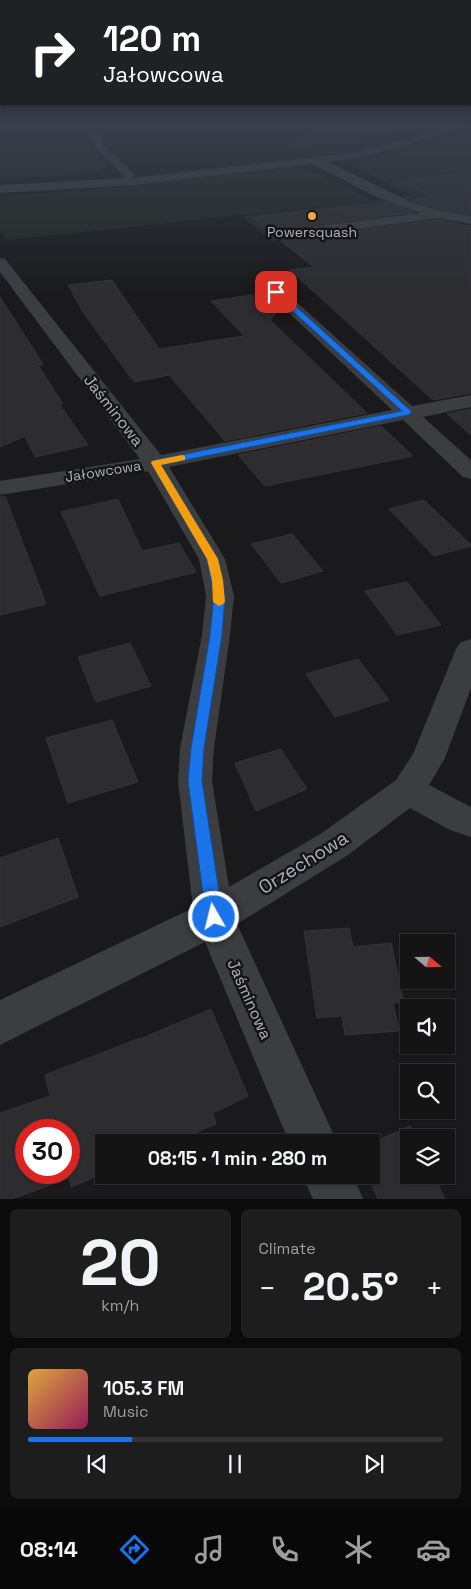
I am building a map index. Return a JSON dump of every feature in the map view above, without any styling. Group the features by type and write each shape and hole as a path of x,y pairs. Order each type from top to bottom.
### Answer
{"street":[{"path":"0,182 38,181"},
{"path":"0,189 134,181"},
{"path":"356,181 386,196 438,215 471,220"},
{"path":"282,235 438,215"},
{"name":"Jaśminowa","path":"0,262 155,463 212,559 220,596 216,635 197,748 195,781 214,917 309,1134"},
{"path":"276,292 471,472"},
{"name":"Jałowcowa","path":"0,488 155,463 471,401"},
{"name":"Orzechowa","path":"0,1023 214,917 335,844 408,790 428,758 471,649"},
{"path":"408,790 463,820 471,822"},
{"path":"331,1184 338,1199"}],"shaded area":[{"path":"175,181 332,181 374,201 7,240 0,231 0,196 102,189"},
{"path":"382,181 471,181 471,218 271,241 242,216 374,201 411,195"}],"building":[{"path":"398,181 471,181 471,214 438,208 412,200 434,197"},
{"name":"Powersquash","path":"386,203 413,212 282,229 273,234 252,217"},
{"path":"437,220 471,226 471,393 433,400 290,270 314,267 281,241"},
{"path":"112,280 159,349 244,336 211,301 266,293 281,308 270,320 367,413 225,441 169,375 134,382 83,312 68,285"},
{"path":"0,297 43,364 38,365 63,404 59,404 88,445 35,457 25,436 0,447"},
{"path":"471,409 471,435 447,414"},
{"path":"381,426 413,456 265,486 238,455"},
{"path":"5,496 46,604 0,615 0,497"},
{"path":"118,499 142,551 179,543 196,572 100,596 61,512"},
{"path":"424,500 471,546 434,556 389,509"},
{"path":"292,534 323,571 281,583 251,544"},
{"path":"407,582 441,625 397,635 365,591"},
{"path":"130,643 151,686 96,702 78,657"},
{"path":"358,659 389,700 335,717 306,674"},
{"path":"112,720 138,782 68,803 46,738"},
{"path":"281,749 307,789 256,811 235,763"},
{"path":"58,838 78,897 0,927 0,858"},
{"path":"349,928 353,947 391,943 403,999 400,999 400,1002 393,1003 399,1031 345,1035 342,1016 317,1018 304,931"},
{"path":"211,1009 248,1096 213,1113 216,1124 192,1134 95,1134 95,1177 80,1183 80,1119 15,1119 15,1184 53,1184 12,1199 0,1199 0,1113 50,1096 45,1075"},
{"path":"400,1130 400,1184 438,1184 445,1199 378,1199 371,1184 380,1184 380,1139"}],"slow traffic":[{"path":"182,458 155,463 212,559 218,580 219,602"}],"place":[{"name":"Powersquash","path":"312,216"}],"route":[{"path":"214,917 195,781 197,748 216,635 220,596 218,580 212,559 155,463 408,412 276,292"}]}
